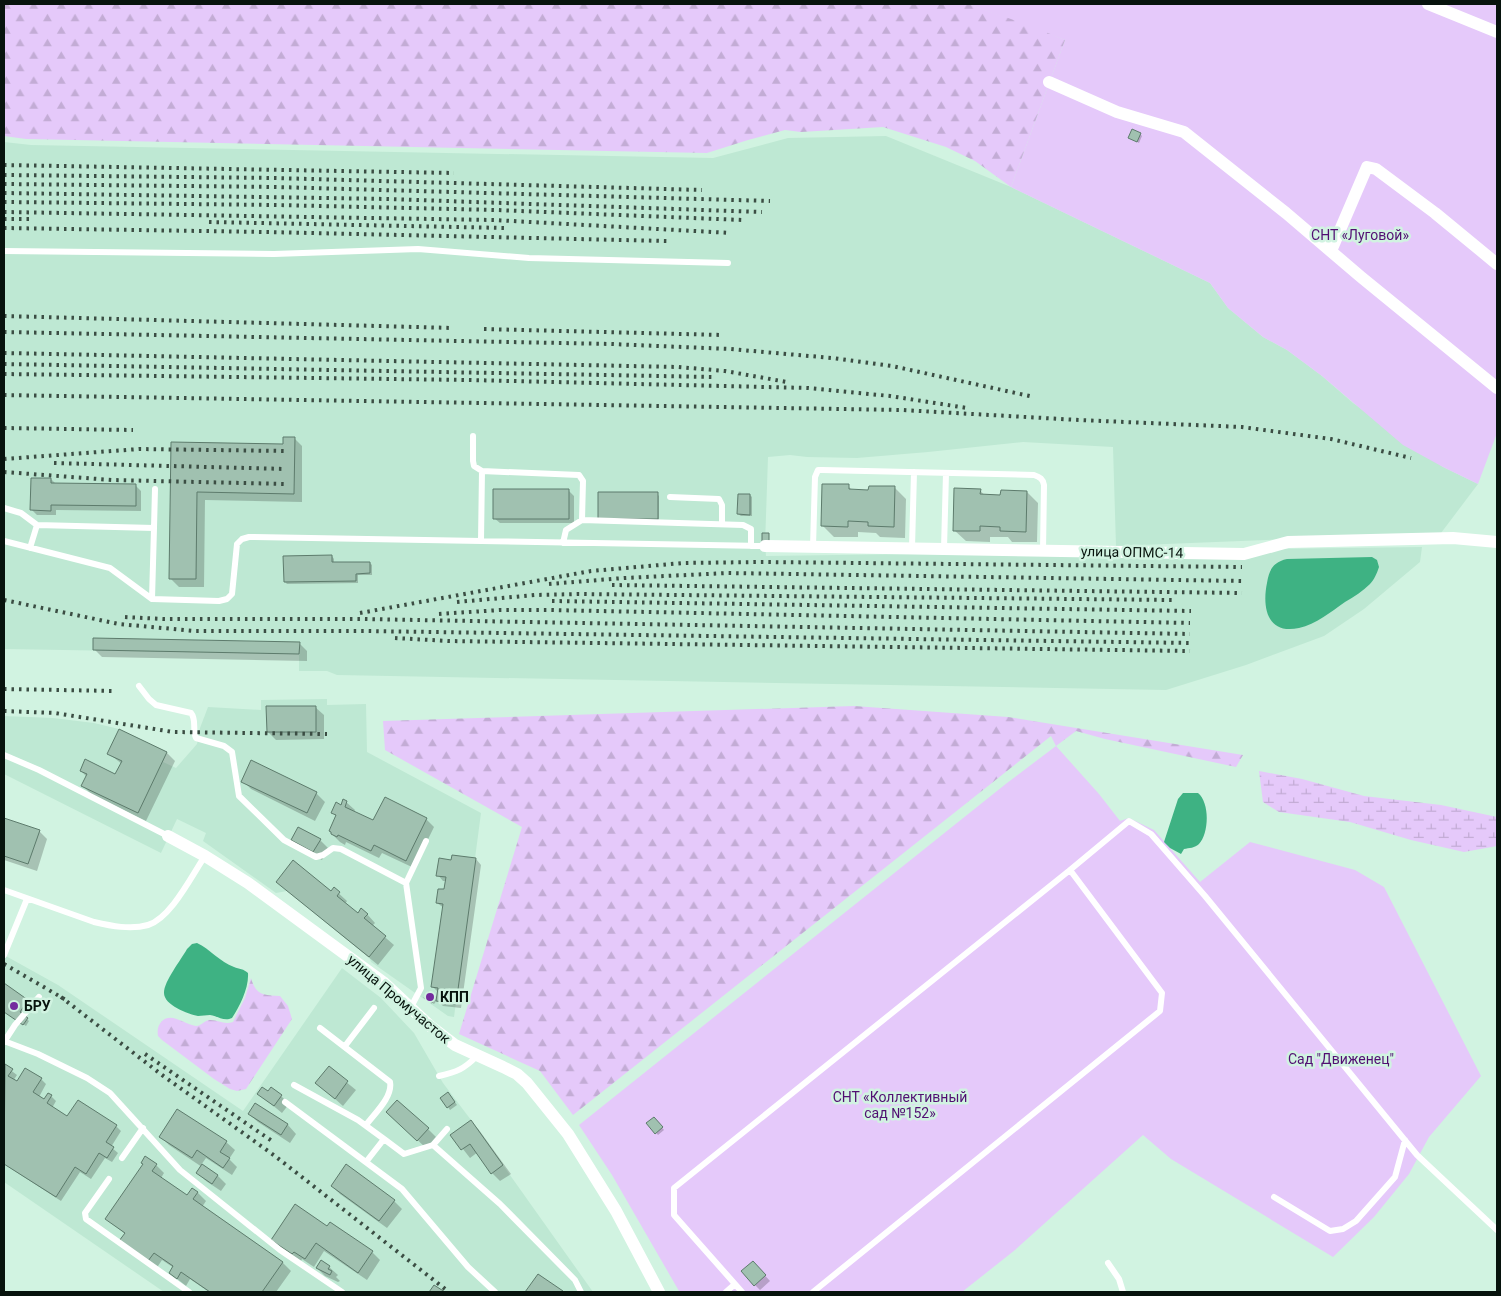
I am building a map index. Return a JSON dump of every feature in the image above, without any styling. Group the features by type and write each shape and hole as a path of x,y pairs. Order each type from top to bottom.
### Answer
{"street":[{"path":"1428,4 1497,32"},
{"path":"1049,82 1118,112 1184,132 1496,385"},
{"path":"1331,251 1367,167 1376,169 1384,174 1497,264"},
{"name":"улица ОПМС-14","path":"765,546 1244,554 1288,542 1452,538 1497,542"},
{"name":"улица Промучасток","path":"168,836 248,883 383,982 441,1035 455,1045 517,1074 538,1095 568,1134 616,1211 659,1292"}],"lane":[{"path":"4,251 274,254 418,249 529,258 728,263"},
{"path":"473,436 474,466 482,471 579,475 583,481 582,520"},
{"path":"813,547 815,477 818,470 1034,475 1040,477 1044,485 1042,550"},
{"path":"481,541 482,471"},
{"path":"912,548 914,472"},
{"path":"944,549 946,473"},
{"path":"152,598 155,490"},
{"path":"670,497 719,499 722,505 722,524"},
{"path":"4,508 21,513 37,525 154,528"},
{"path":"563,543 566,530 582,520 747,526 751,533 751,546"},
{"path":"30,548 37,525"},
{"path":"4,541 110,568 152,598 219,601 227,599 232,594 237,544 242,539 249,537 765,546"},
{"path":"139,686 156,705 190,713 194,719 194,734 196,738 224,746 232,752 239,796 284,840 316,857 323,855 333,848 341,849 406,883"},
{"path":"4,755 39,770 168,836"},
{"path":"742,1292 674,1216 674,1188 1129,821 1151,834 1205,896 1419,1157 1497,1230"},
{"path":"411,1007 421,988 406,883 426,841"},
{"path":"4,890 108,926 123,927 150,924 168,910 205,856"},
{"path":"813,1292 1160,1011 1162,993 1070,870"},
{"path":"4,955 27,899"},
{"path":"39,997 4,1041 38,1054 87,1078 110,1094 180,1170 280,1250 342,1292"},
{"path":"345,1046 374,1008"},
{"path":"320,1028 390,1082 392,1089 366,1125"},
{"path":"439,1076 464,1068 477,1056"},
{"path":"294,1085 366,1125 404,1154 433,1145 447,1129"},
{"path":"285,1102 402,1189 468,1267 495,1292"},
{"path":"122,1158 143,1128"},
{"path":"366,1162 384,1138"},
{"path":"1274,1197 1330,1231 1342,1229 1356,1221 1395,1177 1405,1140"},
{"path":"433,1145 500,1204 575,1280 581,1292"},
{"path":"109,1179 86,1214 86,1219 189,1292"},
{"path":"1108,1263 1119,1279 1123,1292"},
{"path":"726,1292 735,1284"}],"shaded area":[{"path":"886,136 1011,187 1210,283 1228,308 1263,337 1287,350 1322,376 1353,403 1443,467 1478,484 1441,533 1116,546 1113,447 1023,442 857,458 790,455 768,457 766,556 1422,547 1420,562 1364,609 1324,636 1246,665 1166,690 337,675 327,671 299,671 299,654 4,649 4,142 31,145 713,158 788,138"},
{"path":"1372,557 1377,560 1379,567 1371,582 1358,594 1317,621 1299,628 1288,629 1273,623 1269,617 1265,601 1267,583 1271,570 1278,562 1287,559"},
{"path":"327,699 327,705 366,704 367,752 481,813 454,1017 448,1016 371,962 369,957 287,891 276,893 203,841 206,833 177,819 161,853 4,774 4,716 53,718 94,723 119,729 167,752 163,762 176,768 197,744 200,728 208,707 261,710 261,700"},
{"path":"1183,793 1198,793 1205,804 1207,818 1205,833 1199,844 1184,849 1181,854 1164,842 1178,799"},
{"path":"197,943 224,962 248,973 243,997 232,1018 194,1015 172,1005 165,997 165,988 173,971 187,949 192,944"},
{"path":"4,955 58,985 243,1111 342,968 381,998 414,1033 443,1083 593,1292 164,1292 4,1182"}],"green space":[{"path":"4,4 968,4 1065,40 1011,187 975,161 946,147 883,127 801,132 785,130 707,153 26,139 4,136"},
{"name":"СНТ «Луговой»","path":"968,4 1497,4 1497,433 1478,484 1403,445 1322,376 1287,350 1263,337 1228,308 1210,283 1011,187 1065,40"},
{"path":"854,706 1008,717 1243,755 1236,767 1076,731 1056,746 1051,736 573,1115 540,1071 459,1034 522,827 385,750 383,721"},
{"name":"СНТ «Коллективный сад №152»","path":"1056,746 1099,794 1120,821 1129,818 1154,830 1200,882 1250,842 1355,870 1384,887 1481,1076 1429,1137 1409,1174 1374,1217 1333,1257 1171,1159 1143,1135 1015,1250 962,1292 679,1291 612,1175 579,1125 1007,783"},
{"path":"1259,771 1302,779 1364,796 1441,805 1497,817 1497,846 1464,852 1411,840 1350,822 1279,812 1263,802"},
{"path":"251,978 255,988 261,993 280,996 288,1006 292,1019 246,1089 237,1091 214,1079 162,1040 158,1036 158,1030 162,1021 170,1018 196,1026 210,1020 227,1023 233,1022 245,998"}],"building":[{"path":"1132,129 1141,133 1137,142 1128,138"},
{"path":"283,437 295,437 294,494 197,492 196,579 169,579 171,442 283,444"},
{"path":"31,478 51,478 51,483 136,484 136,506 51,505 51,511 30,510"},
{"path":"822,484 849,484 849,489 868,490 869,486 895,486 894,527 868,526 868,522 848,521 848,527 821,526"},
{"path":"954,488 981,489 980,494 1000,495 1001,490 1027,491 1026,532 1000,531 1000,527 980,526 980,531 953,531"},
{"path":"493,489 569,489 569,519 493,519"},
{"path":"598,492 658,492 658,519 598,519"},
{"path":"738,494 750,494 750,515 737,514"},
{"path":"762,533 769,533 769,542 762,542"},
{"path":"332,555 332,562 370,562 370,573 356,574 356,581 284,582 283,556"},
{"path":"93,638 300,642 299,654 93,650"},
{"path":"266,706 316,706 316,732 267,732"},
{"path":"119,729 167,752 138,813 81,786 87,774 80,771 85,759 115,774 122,761 107,754"},
{"path":"251,760 317,792 307,813 241,782"},
{"path":"385,797 427,818 406,861 374,845 371,851 338,835 337,837 329,831 336,815 331,813 336,802 341,805 343,799 347,801 345,807 373,820"},
{"path":"4,818 40,830 28,864 4,856"},
{"path":"298,827 321,839 313,852 291,840"},
{"path":"452,855 476,858 456,1004 436,1001 438,988 431,987 443,904 436,903 438,889 444,889 446,877 436,876 439,858 451,860"},
{"path":"293,860 331,891 334,887 340,892 337,896 358,913 361,908 368,914 364,918 386,936 369,957 276,882"},
{"name":"БРУ","path":"4,983 28,1000 20,1012 28,1018 23,1025 4,1012"},
{"name":"КПП","path":"428,992 436,997 432,1003 424,998"},
{"path":"5,1064 13,1069 8,1076 17,1081 25,1068 42,1078 33,1092 44,1099 48,1093 52,1095 47,1103 67,1116 78,1100 117,1125 106,1142 114,1147 107,1158 99,1153 86,1174 75,1167 56,1197 4,1164"},
{"path":"329,1066 348,1081 335,1099 315,1083"},
{"path":"262,1087 268,1091 271,1087 282,1095 274,1106 257,1094"},
{"path":"448,1092 455,1102 447,1108 440,1098"},
{"path":"397,1100 429,1128 417,1141 386,1112"},
{"path":"255,1103 288,1124 281,1135 248,1114"},
{"path":"177,1109 227,1141 220,1152 230,1158 223,1168 197,1150 192,1158 159,1137"},
{"path":"654,1117 663,1127 655,1134 646,1123"},
{"path":"471,1120 503,1165 491,1174 470,1144 461,1150 450,1135"},
{"path":"145,1156 157,1164 152,1171 187,1195 192,1188 198,1192 193,1199 283,1262 262,1292 210,1292 181,1272 177,1279 169,1273 173,1266 154,1253 148,1261 119,1241 125,1233 105,1219 143,1164 141,1163"},
{"path":"202,1164 218,1175 212,1184 196,1173"},
{"path":"346,1164 395,1200 379,1221 331,1186"},
{"path":"295,1204 327,1226 330,1222 373,1251 358,1273 316,1243 305,1259 294,1252 292,1254 271,1240"},
{"path":"321,1260 330,1266 328,1269 332,1271 330,1275 316,1268"},
{"path":"753,1261 766,1275 754,1286 741,1271"},
{"path":"538,1274 563,1291 563,1292 525,1292"},
{"path":"434,1285 445,1292 429,1292"}],"railway":[{"path":"4,165 454,173"},
{"path":"4,175 275,178 702,190"},
{"path":"4,184 276,187 770,201"},
{"path":"4,193 388,199 762,212"},
{"path":"4,202 496,210 742,220"},
{"path":"4,212 494,220 731,233"},
{"path":"4,219 34,219"},
{"path":"209,222 506,228"},
{"path":"4,228 667,241"},
{"path":"4,316 453,328"},
{"path":"484,329 723,335"},
{"path":"4,332 611,344 730,349 832,358 892,366 1034,397"},
{"path":"4,353 678,367 725,371 787,382"},
{"path":"4,364 714,377"},
{"path":"4,374 469,380 808,388 890,396 967,408"},
{"path":"4,395 902,410 1242,427 1331,439 1411,458"},
{"path":"4,428 133,430"},
{"path":"4,459 139,449 286,451"},
{"path":"54,463 286,469"},
{"path":"4,472 112,480 286,484"},
{"path":"360,613 591,571 683,563 763,562 1242,567"},
{"path":"549,584 728,573 1242,581"},
{"path":"612,585 1242,593"},
{"path":"457,602 535,595 578,594 1174,600"},
{"path":"4,600 119,624 195,631 364,631 1190,643"},
{"path":"552,601 1191,611"},
{"path":"439,614 500,610 550,610 1190,623"},
{"path":"125,617 163,619 362,619 1190,634"},
{"path":"395,638 448,641 1190,651"},
{"path":"4,689 115,691"},
{"path":"4,711 55,713 173,732 327,734"},
{"path":"4,964 66,1000"},
{"path":"61,997 162,1075 275,1156 449,1292"},
{"path":"145,1054 272,1141"}],"place":[{"name":"КПП","path":"430,997"},
{"name":"БРУ","path":"14,1006"}],"park label":[{"name":"Сад \"Движенец\"","path":"1341,1059"}]}
